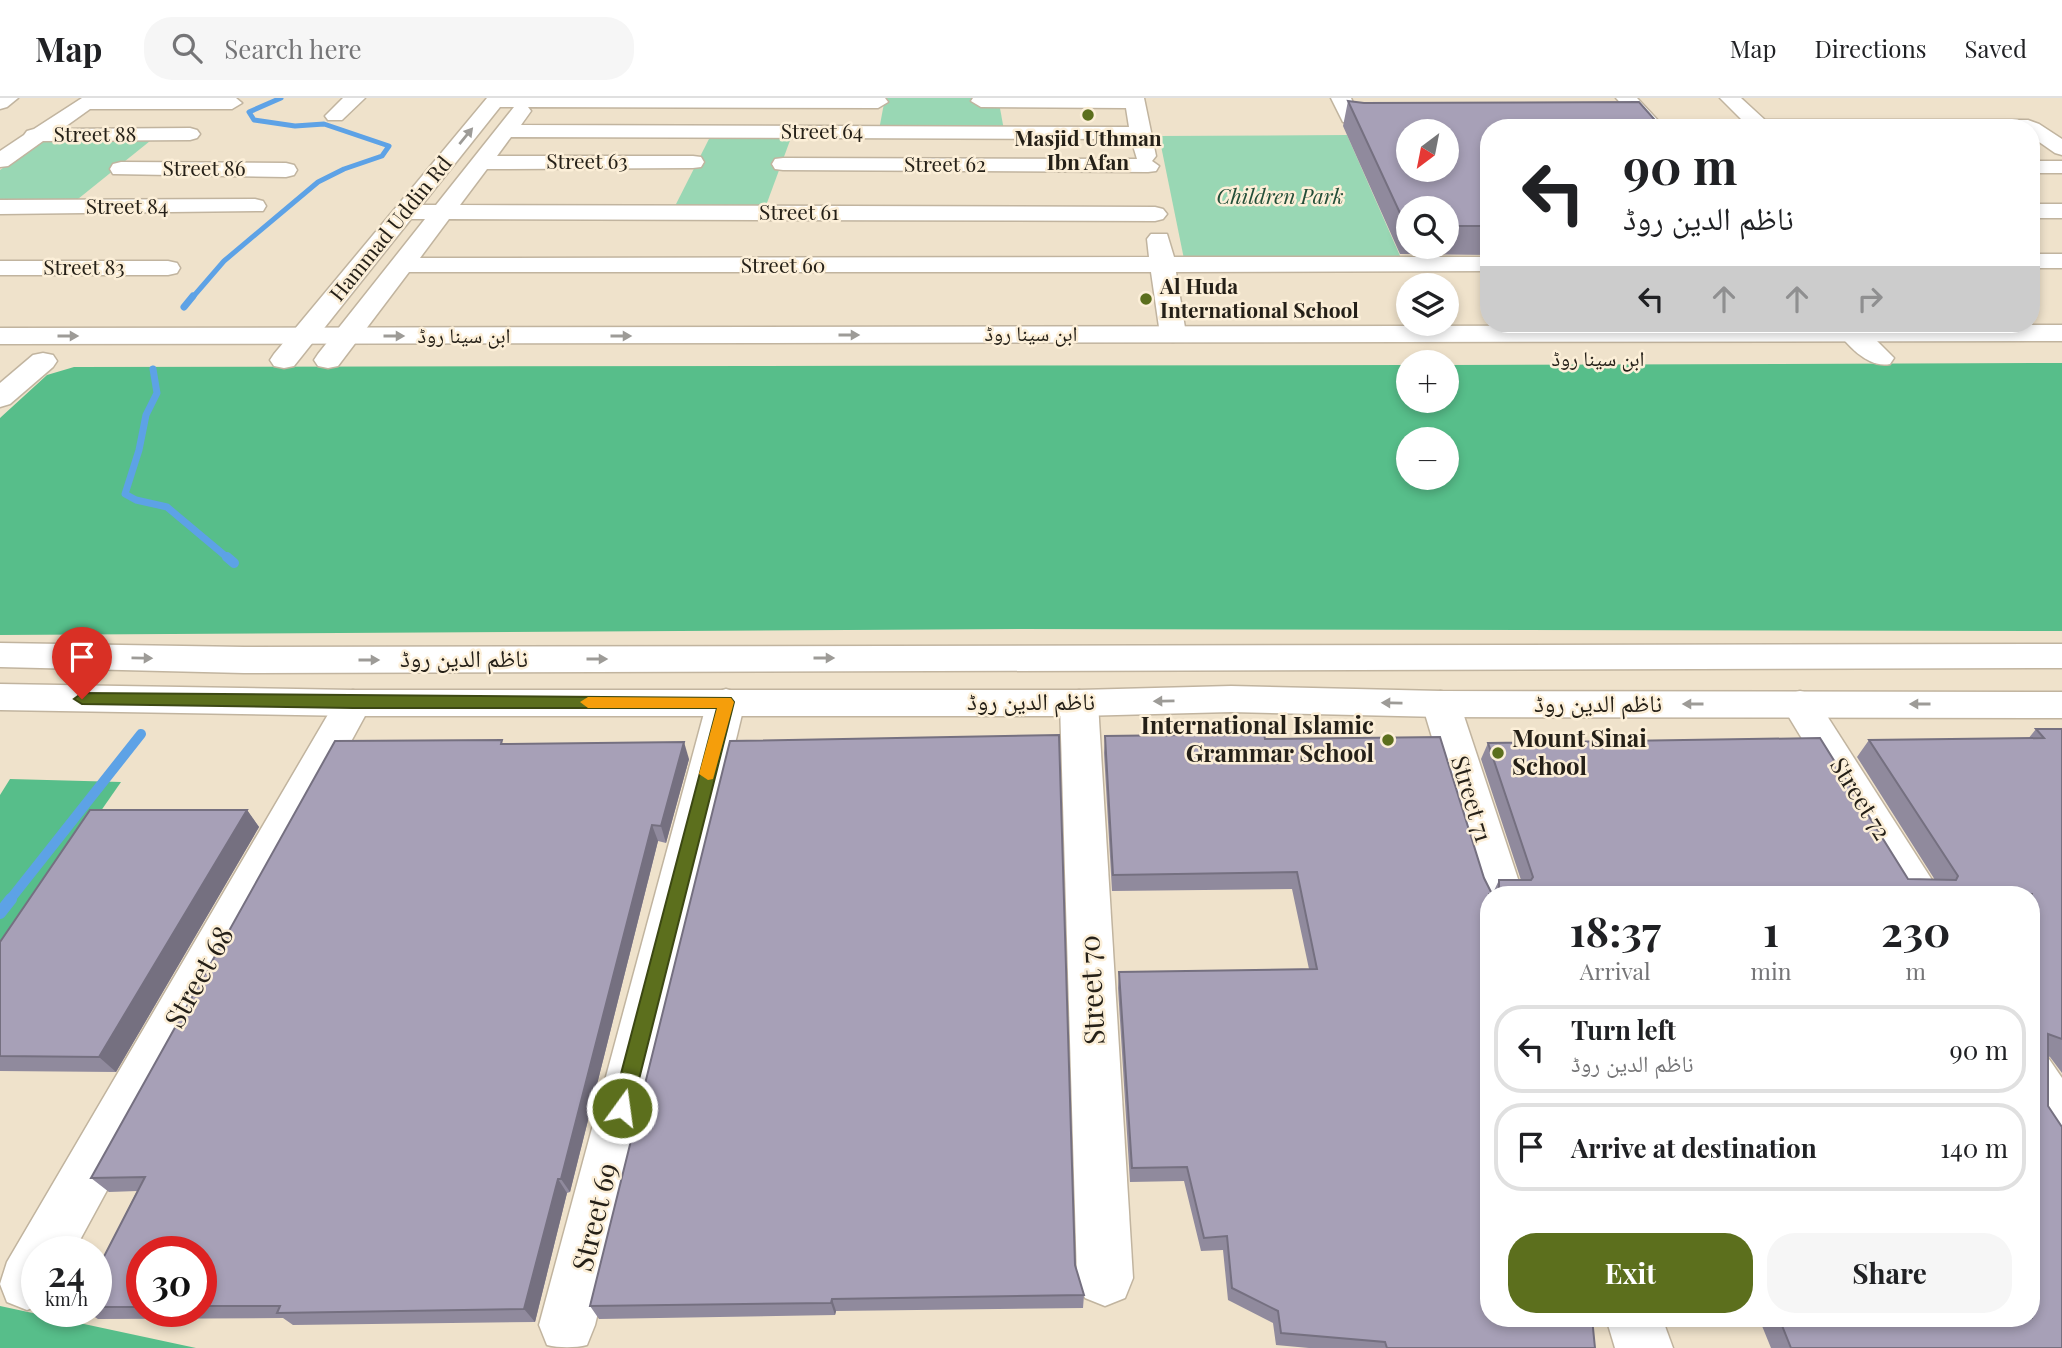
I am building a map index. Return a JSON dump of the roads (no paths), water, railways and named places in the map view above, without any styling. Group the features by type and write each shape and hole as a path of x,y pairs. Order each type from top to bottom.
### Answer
{"street":[{"path":"0,103 8,98"},
{"path":"335,116 355,98"},
{"path":"1340,98 1350,118 1396,120"},
{"path":"1626,98 1645,119"},
{"path":"1730,98 1752,119"},
{"path":"496,99 878,102"},
{"name":"Hammad Uddin Rd","path":"284,360 496,99"},
{"name":"Hammad Uddin Rd","path":"328,360 530,99"},
{"path":"981,101 1134,100 1148,166 1173,334"},
{"path":"0,162 86,103 232,103"},
{"path":"1982,104 2013,119"},
{"path":"2040,130 2062,133"},
{"name":"Street 64","path":"506,131 1139,133"},
{"path":"72,207 166,134"},
{"name":"Street 88","path":"0,135 190,134"},
{"path":"2040,134 2062,149"},
{"name":"Street 63","path":"481,163 693,162"},
{"name":"Street 62","path":"783,164 1148,166"},
{"path":"2040,167 2062,167"},
{"name":"Street 86","path":"121,169 286,170"},
{"name":"Street 84","path":"0,207 255,206"},
{"path":"2040,211 2062,211"},
{"name":"Street 61","path":"405,212 1156,214"},
{"path":"2040,261 2062,261"},
{"name":"Street 60","path":"402,265 1480,264"},
{"name":"Street 83","path":"0,268 168,268"},
{"name":"ابن سینا روڈ","path":"0,336 1480,332"},
{"path":"1854,333 1880,358"},
{"name":"ابن سینا روڈ","path":"2040,333 2062,333"},
{"name":"ابن سینا روڈ","path":"0,361 2062,358"},
{"path":"0,398 43,361"},
{"name":"ناظم الدین روڈ","path":"0,655 244,660 2062,656"},
{"path":"1936,656 1976,705"},
{"path":"218,701 244,660"},
{"name":"ناظم الدین روڈ","path":"0,697 353,703 1079,703 1231,699 1441,704 2062,705"},
{"name":"Street 69","path":"567,1325 726,702"},
{"name":"Street 68","path":"53,1236 353,703"},
{"name":"Street 70","path":"1079,703 1105,1278"},
{"name":"Street 71","path":"1441,704 1498,886"},
{"name":"Street 72","path":"1800,704 1914,886"},
{"path":"2040,1088 2062,1123"},
{"path":"1637,1327 1644,1348"}],"waterway":[{"path":"192,298 224,261 318,182 344,169 382,156 389,146 324,124 295,126 254,120 249,112 281,98"},
{"path":"184,307 193,296"},
{"path":"153,369 157,393 146,415 139,450 125,494 136,500 167,507 229,559"},
{"path":"227,557 234,563"},
{"path":"9,901 141,734"},
{"path":"0,913 11,899"}],"place":[{"name":"Masjid Uthman Ibn Afan","path":"1088,115"},
{"name":"Al Huda International School","path":"1146,299"},
{"name":"International Islamic Grammar School","path":"1388,740"},
{"name":"Mount Sinai School","path":"1498,753"}],"park label":[{"name":"Children Park","path":"1280,197"}]}
